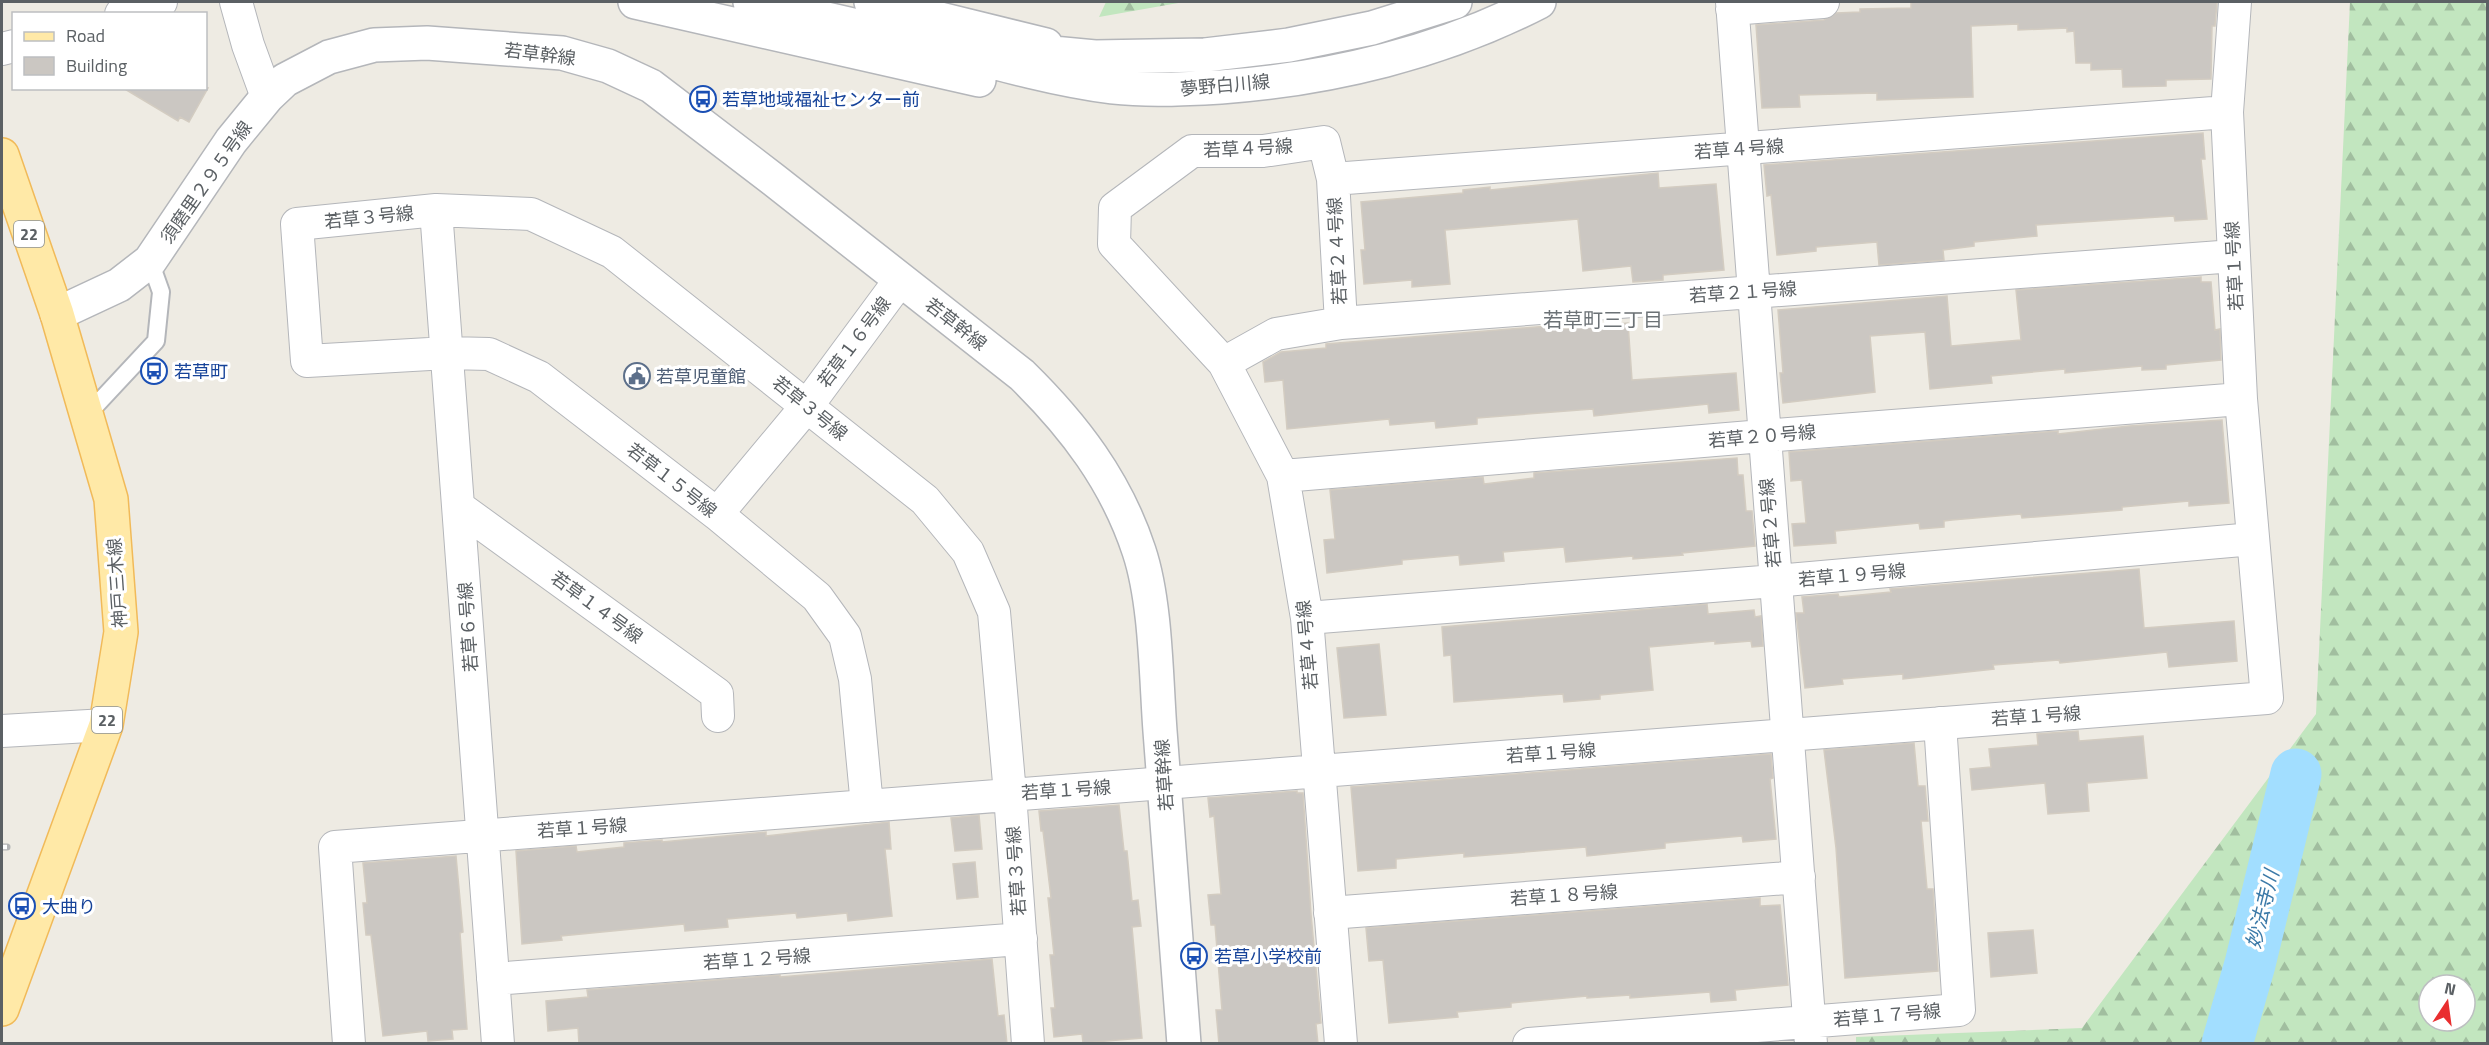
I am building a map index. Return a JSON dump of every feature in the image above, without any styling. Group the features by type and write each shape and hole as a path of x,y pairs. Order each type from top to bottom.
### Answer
{"main road":[{"name":"神戸三木線","path":"2,155 57,314 111,499 121,633 106,725 2,1010"}],"street":[{"path":"127,12 161,2"},
{"path":"236,2 248,45 267,97"},
{"path":"635,2 987,82 1046,89 1112,87"},
{"name":"夢野白川線","path":"750,2 903,37 1004,66 1112,87 1164,90 1296,79 1367,65 1465,34 1539,2"},
{"path":"871,2 1095,57"},
{"name":"夢野白川線","path":"903,37 1095,57 1205,55 1289,45 1372,28 1455,2"},
{"path":"1732,5 1823,2"},
{"name":"若草１号線","path":"349,1044 335,847 2267,698 2241,399 2227,112 2235,2"},
{"name":"若草２号線","path":"1732,5 1810,1032"},
{"name":"若草幹線","path":"267,97 285,80 310,66 329,57 374,45 427,43 562,53 608,66 651,86 1022,375 1055,407 1082,440 1113,488 1140,552 1152,627 1184,1044"},
{"name":"須磨里２９５号線","path":"57,314 119,285 150,261 231,141 267,97"},
{"name":"若草４号線","path":"1341,1044 1307,618 1283,476 1224,363 1114,244 1115,208 1192,151 1263,151 1324,142 1333,179 2227,112"},
{"name":"若草２４号線","path":"1333,179 1341,323"},
{"name":"若草６号線","path":"436,210 460,508 498,1044"},
{"name":"若草３号線","path":"307,361 297,224 436,210 531,214 612,252 925,500 968,552 994,612 1028,1044"},
{"name":"若草２１号線","path":"1224,363 1276,334 1341,323 2234,256"},
{"name":"若草１６号線","path":"717,514 807,406 900,280"},
{"name":"若草１５号線","path":"307,361 447,353 489,354 539,377 717,514 817,597 845,636 855,679 867,806"},
{"name":"若草２０号線","path":"1283,476 2241,399"},
{"name":"若草１４号線","path":"460,508 717,694 718,716"},
{"name":"若草１９号線","path":"1307,618 1775,581 2253,539"},
{"name":"若草１７号線","path":"1529,1044 1810,1032 1959,1010 1940,723"},
{"path":"2,731 106,725"},
{"name":"若草１８号線","path":"1330,912 1799,877"},
{"name":"若草１２号線","path":"493,979 1021,939"}],"lane":[{"path":"86,416 156,341 162,292 150,261"}],"green space":[{"path":"1106,2 1184,2 1099,17"},
{"path":"2350,2 2487,2 2487,1043 1856,1043 1856,1037 2082,1028 2316,714"}],"building":[{"path":"1911,2 2217,2 2215,26 2212,26 2211,79 2166,80 2166,86 2123,87 2122,69 2091,70 2091,63 2076,63 2074,31 2067,32 2067,28 2018,30 2018,24 1971,26 1973,97 1877,100 1877,93 1799,95 1800,107 1762,108 1756,25 1824,20 1836,13 1860,12 1860,9 1911,8"},
{"path":"126,90 207,90 189,122 180,117 178,121"},
{"path":"2203,133 2205,159 2201,159 2207,219 2175,221 2174,216 2036,225 2037,236 1974,242 1974,246 1943,250 1944,260 1879,265 1877,242 1816,247 1816,251 1777,255 1771,195 1767,196 1764,165"},
{"path":"1658,173 1659,188 1716,184 1724,270 1663,275 1663,280 1633,282 1631,266 1583,271 1578,219 1445,230 1450,284 1412,287 1412,280 1364,284 1361,250 1365,250 1361,202 1463,193 1463,190 1490,187 1490,190"},
{"path":"2201,277 2201,282 2211,282 2215,330 2220,329 2221,360 2166,365 2166,369 2142,370 2142,366 2065,373 2065,369 1991,376 1992,383 1930,389 1925,332 1870,336 1875,392 1783,403 1778,310 1947,296 1951,346 2021,340 2016,290"},
{"path":"1628,323 1632,380 1736,373 1739,410 1709,413 1708,404 1594,416 1593,409 1477,418 1477,424 1436,428 1435,421 1390,425 1389,419 1287,429 1283,380 1265,382 1263,362 1281,352 1326,348 1326,344 1560,325 1560,329"},
{"path":"2222,420 2229,503 2189,506 2189,501 2122,507 2122,510 2022,518 2021,514 1952,520 1944,521 1944,527 1920,529 1919,523 1835,531 1836,543 1794,546 1792,524 1806,523 1802,480 1791,481 1789,452 2058,431 2058,434 2129,426"},
{"path":"1737,458 1738,475 1743,475 1746,511 1752,511 1755,546 1682,553 1683,555 1633,559 1633,556 1566,562 1564,547 1503,552 1504,561 1460,565 1459,555 1402,560 1402,564 1327,573 1324,540 1335,539 1330,490 1483,477 1484,484 1534,478 1534,473"},
{"path":"2139,569 2144,628 2234,621 2237,661 2169,667 2167,652 2060,663 2059,660 1993,665 1994,669 1903,679 1903,674 1842,679 1843,684 1805,688 1796,613 1804,613 1802,597 1838,594 1839,597 1891,592 1890,589"},
{"path":"1707,604 1708,614 1754,610 1755,617 1761,616 1763,646 1752,647 1751,641 1715,644 1715,641 1649,647 1653,690 1600,695 1600,699 1564,702 1563,694 1454,702 1451,655 1444,656 1442,627"},
{"path":"1379,644 1386,715 1344,718 1337,648"},
{"path":"2078,731 2079,741 2143,736 2147,778 2087,783 2089,811 2048,814 2045,783 1972,790 1970,769 1991,767 1989,749 2038,745 2037,734"},
{"path":"1914,743 1918,786 1925,786 1928,821 1921,821 1927,889 1933,889 1938,971 1845,978 1836,848 1824,750"},
{"path":"1771,754 1773,778 1770,779 1776,839 1743,842 1742,836 1665,843 1665,848 1587,856 1586,847 1464,857 1464,853 1396,859 1396,868 1358,871 1351,787"},
{"path":"1297,791 1297,793 1303,793 1321,1023 1316,1024 1318,1044 1219,1044 1216,1010 1222,1010 1215,925 1211,925 1208,895 1221,894 1214,816 1210,817 1208,798"},
{"path":"1119,805 1132,901 1138,900 1141,926 1132,927 1142,1038 1083,1043 1082,1034 1054,1037 1051,1008 1055,1008 1050,955 1054,955 1048,898 1051,898 1039,811"},
{"path":"979,815 982,849 955,851 951,818"},
{"path":"889,822 891,849 885,849 892,916 848,921 847,913 797,918 796,913 727,919 728,927 685,931 684,924 561,936 562,940 522,944 516,851 576,846 577,852 624,847 624,843 662,840 662,842 766,832 766,836"},
{"path":"456,856 463,932 460,933 467,1029 452,1030 453,1039 428,1041 427,1031 383,1036 371,935 366,935 363,903 367,903 363,863"},
{"path":"975,862 978,897 957,899 953,864"},
{"path":"1760,898 1760,906 1780,905 1788,985 1735,990 1736,1000 1711,1002 1710,992 1630,998 1630,995 1587,998 1587,996 1511,1003 1511,1007 1457,1012 1458,1017 1389,1023 1383,960 1369,961 1366,928"},
{"path":"2033,930 2037,973 1991,977 1988,933"},
{"path":"992,959 998,1016 1004,1015 1007,1044 579,1044 578,1028 548,1031 546,1001 588,997 587,990"}],"waterway":[{"name":"妙法寺川","path":"2227,1044 2250,964 2296,774"}],"railway":[{"path":"2,847 7,847"}],"place":[{"name":"若草地域福祉センター前","path":"703,99"},
{"name":"若草町","path":"154,371"},
{"name":"若草児童館","path":"637,376"},
{"name":"大曲り","path":"22,906"},
{"name":"若草小学校前","path":"1194,956"}],"district":[{"name":"若草町三丁目","path":"1603,319"}]}
